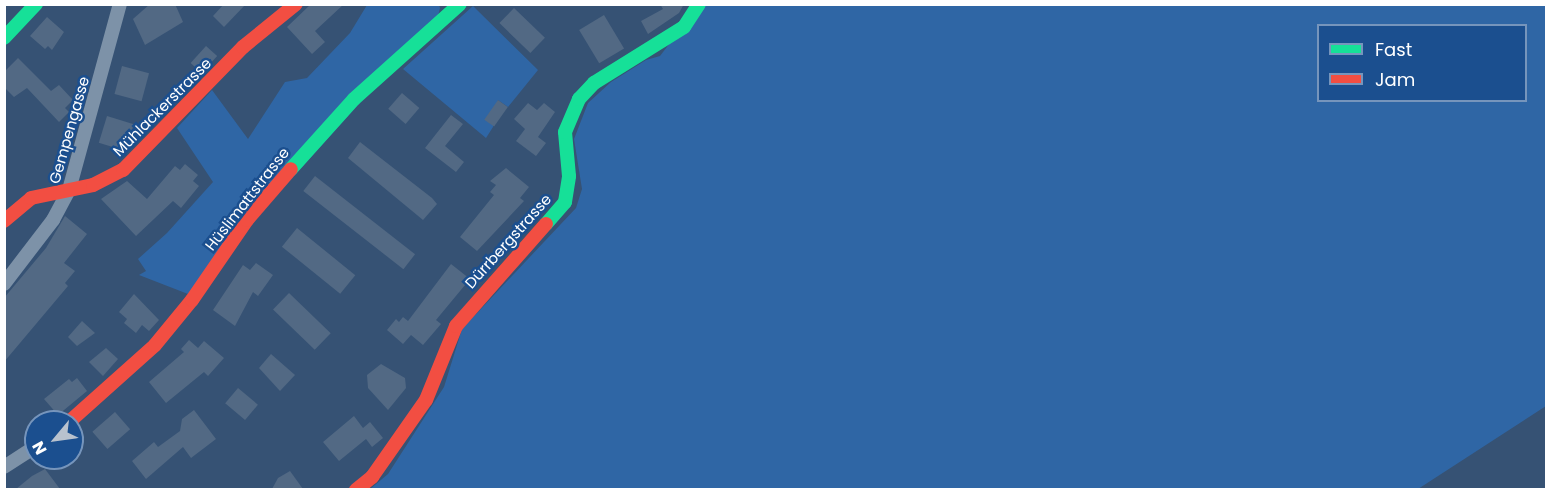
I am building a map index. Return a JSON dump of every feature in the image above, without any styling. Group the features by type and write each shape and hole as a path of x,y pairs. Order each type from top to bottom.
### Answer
{"street":[{"path":"4,38 36,4"},
{"name":"Gempengasse","path":"4,284 53,220 69,190 120,4"},
{"name":"Mühlackerstrasse","path":"4,221 31,198 108,179 138,159 243,47 296,4"},
{"name":"Hüslimattstrasse","path":"84,410 122,379 155,345 192,300 247,220 314,141 354,99 460,4"},
{"name":"Dürrbergstrasse","path":"356,489 372,477 426,400 456,326 565,202 569,176 565,132 579,99 623,63 684,27 699,4"},
{"path":"4,467 24,454"}],"shaded area":[{"path":"367,5 439,5 440,8 438,16 188,294 139,275 146,271 138,259 167,233 213,182 177,128 212,90 248,139 285,82 307,78 350,33"},
{"path":"699,5 1546,5 1546,406 1418,489 369,490 388,474 444,387 462,329 576,208 582,189 574,139 588,103 611,82 646,60 660,56"},
{"path":"473,6 538,70 508,107 498,100 493,127 486,138 403,69"}],"building":[{"path":"150,4 175,4 183,22 145,45 133,19"},
{"path":"224,4 246,4 224,27 213,16"},
{"path":"311,4 344,4 315,31 325,42 312,54 287,27"},
{"path":"660,4 684,4 679,13 648,34 641,21 663,9"},
{"path":"514,8 545,38 530,53 499,23"},
{"path":"604,15 624,48 599,63 579,30"},
{"path":"47,17 64,32 52,50 48,46 45,49 30,36"},
{"path":"206,46 217,56 202,73 191,63"},
{"path":"18,58 51,91 59,85 73,100 65,108 69,112 59,122 27,88 14,97 4,87 4,72"},
{"path":"122,66 149,73 142,101 114,94"},
{"path":"402,93 419,108 406,124 388,109"},
{"path":"498,100 508,107 494,127 484,120"},
{"path":"528,103 537,110 544,103 555,112 538,137 546,143 536,156 516,141 525,129 514,119"},
{"path":"451,115 463,124 445,146 464,162 456,172 425,148"},
{"path":"107,116 134,124 126,151 99,143"},
{"path":"360,142 437,204 423,220 348,158"},
{"path":"185,164 198,175 193,181 199,186 181,208 173,201 136,236 101,199 127,181 147,199 175,166 180,170"},
{"path":"506,168 529,187 520,198 524,201 477,251 460,237 494,195 490,192 496,185 490,181"},
{"path":"315,176 415,254 403,269 303,191"},
{"path":"65,216 87,234 64,263 75,271 65,283 68,286 4,362 4,298 46,248"},
{"path":"297,228 355,275 340,294 282,247"},
{"path":"256,263 273,275 258,296 253,292 235,326 213,310 243,265 250,270"},
{"path":"451,264 470,279 436,320 441,324 423,345 411,335 403,344 387,330 396,319 399,322 403,317 408,321"},
{"path":"289,293 331,333 315,350 273,310"},
{"path":"134,294 159,320 149,331 142,325 136,333 124,323 127,319 119,312"},
{"path":"82,321 95,333 77,346 68,337"},
{"path":"189,340 198,348 204,341 224,358 208,376 204,372 166,403 149,382 184,352 181,349"},
{"path":"106,348 118,359 103,376 89,362"},
{"path":"271,354 295,375 280,391 259,368"},
{"path":"381,364 405,378 406,388 388,410 368,388 367,375"},
{"path":"77,378 87,391 64,410 54,410 44,399 69,379 72,382"},
{"path":"238,388 258,405 245,420 225,403"},
{"path":"194,410 216,439 191,458 183,447 146,479 132,461 154,442 158,447 180,431 182,419"},
{"path":"115,412 130,429 107,449 92,432"},
{"path":"354,416 363,428 370,422 383,438 372,447 366,439 339,461 323,442"},
{"path":"46,470 60,489 16,489 32,476"},
{"path":"290,471 303,489 272,489 278,478"}],"traffic: fast":[{"path":"4,38 36,4"},
{"path":"291,169 354,99 460,4"},
{"path":"546,224 565,202 569,176 565,132 579,99 594,83 684,27 699,4"}],"traffic: jam":[{"path":"4,221 31,198 93,185 123,170 243,47 296,4"},
{"path":"82,410 155,345 192,300 247,220 291,169"},
{"path":"356,490 372,477 426,400 456,326 546,224"}]}
